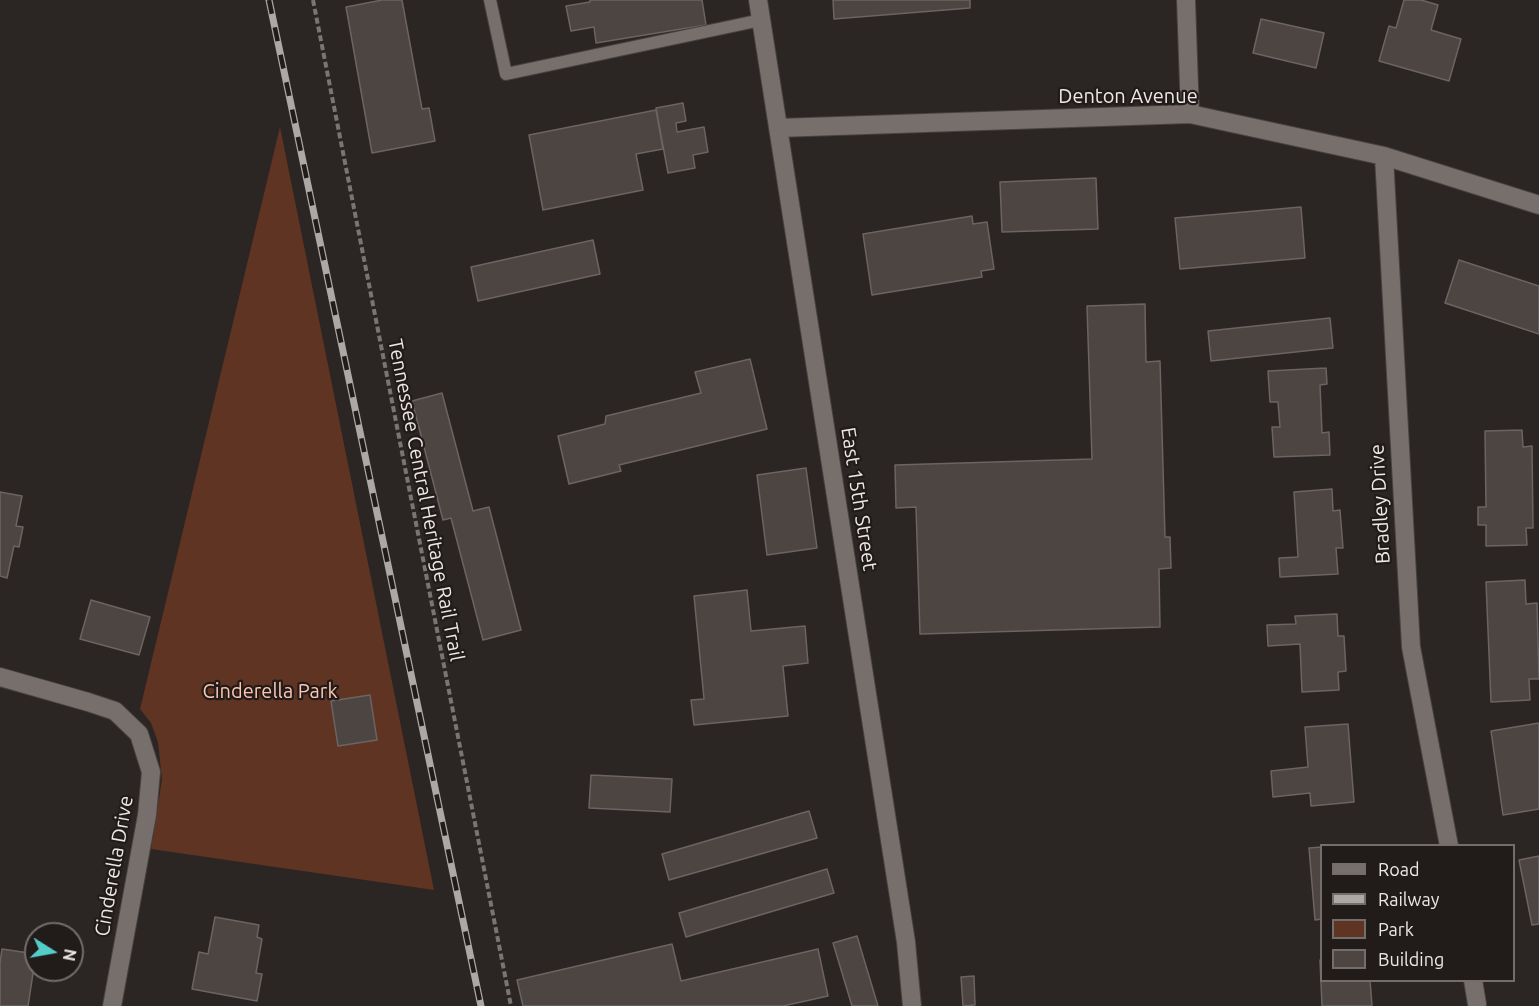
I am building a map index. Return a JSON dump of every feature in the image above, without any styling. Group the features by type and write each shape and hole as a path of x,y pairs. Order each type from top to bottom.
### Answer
{"street":[{"name":"East 15th Street","path":"758,0 904,931 912,1006"},
{"path":"1186,0 1190,114"},
{"name":"Denton Avenue","path":"778,128 1190,114 1384,156 1539,205"},
{"name":"Bradley Drive","path":"1384,156 1411,647 1449,844"},
{"name":"Cinderella Drive","path":"0,677 115,711 139,734 151,772 147,815 112,1006"},
{"path":"1473,982 1477,1004"}],"lane":[{"path":"490,0 506,74 761,20"}],"path":[{"name":"Tennessee Central Heritage Rail Trail","path":"313,0 511,1006"}],"green space":[{"name":"Cinderella Park","path":"280,127 434,890 151,849 162,779 158,742 151,723 140,709"}],"building":[{"path":"382,0 402,0 422,109 429,108 435,141 372,153 346,7"},
{"path":"590,0 702,0 706,25 596,43 594,27 571,31 566,6 590,2"},
{"path":"833,0 970,0 970,8 834,19"},
{"path":"1404,0 1421,0 1438,5 1431,30 1461,39 1449,81 1379,61 1389,26 1396,28"},
{"path":"1261,19 1324,33 1316,68 1253,53"},
{"path":"683,103 686,121 676,123 677,132 704,127 708,152 693,155 695,168 668,173 656,108"},
{"path":"656,110 663,149 636,154 643,190 543,210 529,135"},
{"path":"1096,178 1098,229 1002,232 1000,182"},
{"path":"1301,207 1305,258 1180,269 1175,218"},
{"path":"972,216 973,224 987,222 994,269 981,271 982,277 872,295 863,234"},
{"path":"593,240 600,274 478,301 471,267"},
{"path":"1459,260 1539,286 1539,334 1445,303"},
{"path":"1145,304 1146,362 1160,361 1165,537 1170,537 1171,568 1159,569 1160,627 920,634 916,507 896,508 895,465 1092,459 1087,306"},
{"path":"1330,318 1333,348 1211,361 1208,331"},
{"path":"750,359 767,429 619,465 621,471 569,484 558,436 605,424 606,416 701,393 695,372"},
{"path":"1326,368 1327,384 1320,385 1322,433 1329,432 1330,455 1274,457 1272,427 1280,427 1278,402 1270,402 1268,371"},
{"path":"442,393 473,511 489,507 521,630 483,640 451,518 443,520 412,401"},
{"path":"1522,430 1523,447 1532,446 1533,528 1526,528 1527,545 1486,546 1486,525 1478,525 1478,507 1486,507 1485,431"},
{"path":"806,468 817,548 767,555 757,475"},
{"path":"1332,489 1333,511 1340,510 1343,548 1336,548 1338,574 1280,577 1279,558 1298,557 1294,492"},
{"path":"0,492 22,496 16,526 23,527 19,547 14,546 7,578 0,576"},
{"path":"1525,580 1526,604 1537,603 1539,679 1529,679 1530,700 1491,702 1486,582"},
{"path":"747,590 751,631 805,626 808,663 783,666 788,716 694,725 691,700 704,699 694,596"},
{"path":"91,600 150,617 139,655 80,639"},
{"path":"1337,614 1338,636 1344,636 1346,671 1338,672 1339,690 1302,692 1300,644 1268,646 1267,625 1296,624 1295,616"},
{"path":"370,695 377,740 338,746 331,701"},
{"path":"1539,723 1539,809 1503,815 1491,731"},
{"path":"1348,724 1354,802 1311,806 1310,793 1273,797 1271,771 1308,767 1305,727"},
{"path":"591,775 672,779 670,812 589,808"},
{"path":"809,811 817,838 669,880 662,854"},
{"path":"1320,847 1320,919 1315,920 1309,848"},
{"path":"1539,856 1539,924 1532,925 1519,860"},
{"path":"827,869 834,893 686,937 679,913"},
{"path":"215,917 259,925 257,937 262,939 256,973 262,974 257,1001 192,989 199,952 208,954"},
{"path":"857,936 878,1006 852,1006 833,943"},
{"path":"672,944 681,981 818,949 828,996 783,1006 523,1006 517,980"},
{"path":"2,949 24,952 24,982 32,982 28,1006 0,1006"},
{"path":"974,976 975,1005 963,1006 961,977"},
{"path":"1321,982 1370,982 1372,1006 1322,1006"}],"railway":[{"path":"269,0 481,1006"}]}
